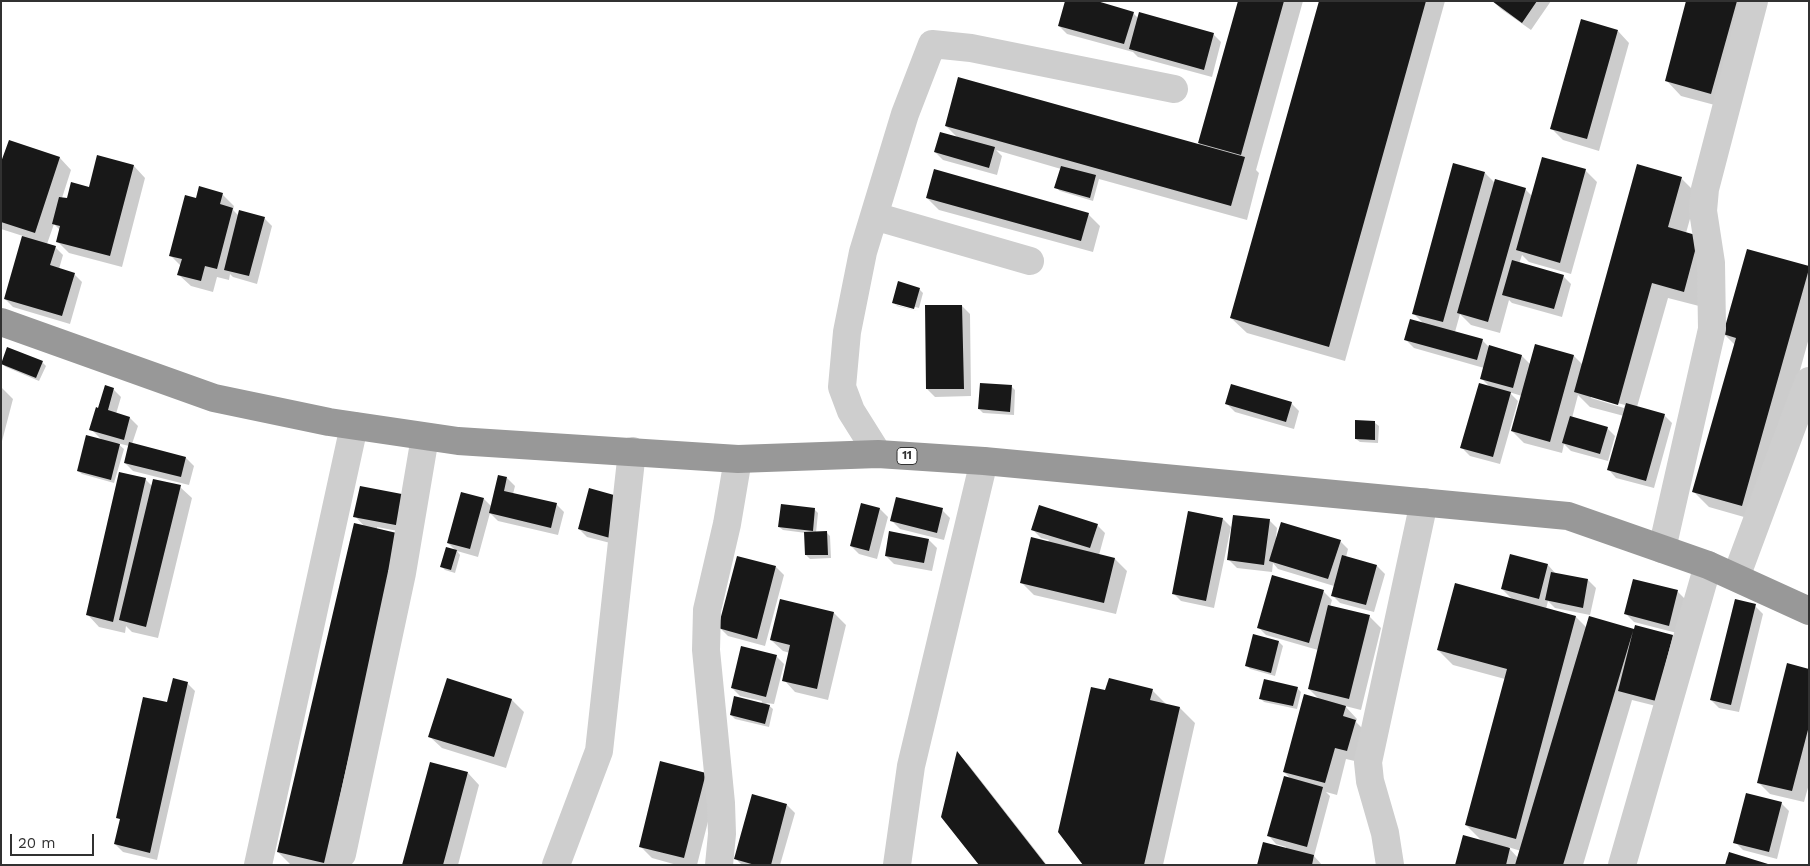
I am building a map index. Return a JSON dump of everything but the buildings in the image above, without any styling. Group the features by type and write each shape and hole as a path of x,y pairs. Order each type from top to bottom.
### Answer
{"highway":[{"name":"11","path":"1,322 214,398 354,426 425,437 458,441 738,459 878,454 984,461 1568,516 1708,565 1809,611"}],"street":[{"path":"1662,549 1712,328 1711,263 1703,211 1705,189 1754,1"},
{"path":"878,454 851,411 842,387 847,332 863,252 905,114 932,44 971,48 1174,89"},
{"path":"874,216 1030,262"},
{"path":"1736,578 1809,381"},
{"path":"258,865 354,426"},
{"path":"342,854 402,573 425,437"},
{"path":"556,865 599,751 632,451"},
{"path":"720,865 721,803 705,626 727,524 738,459"},
{"path":"897,865 911,766 984,461"},
{"path":"1390,865 1385,833 1370,781 1368,762 1424,502"},
{"path":"1622,865 1708,565"}]}
